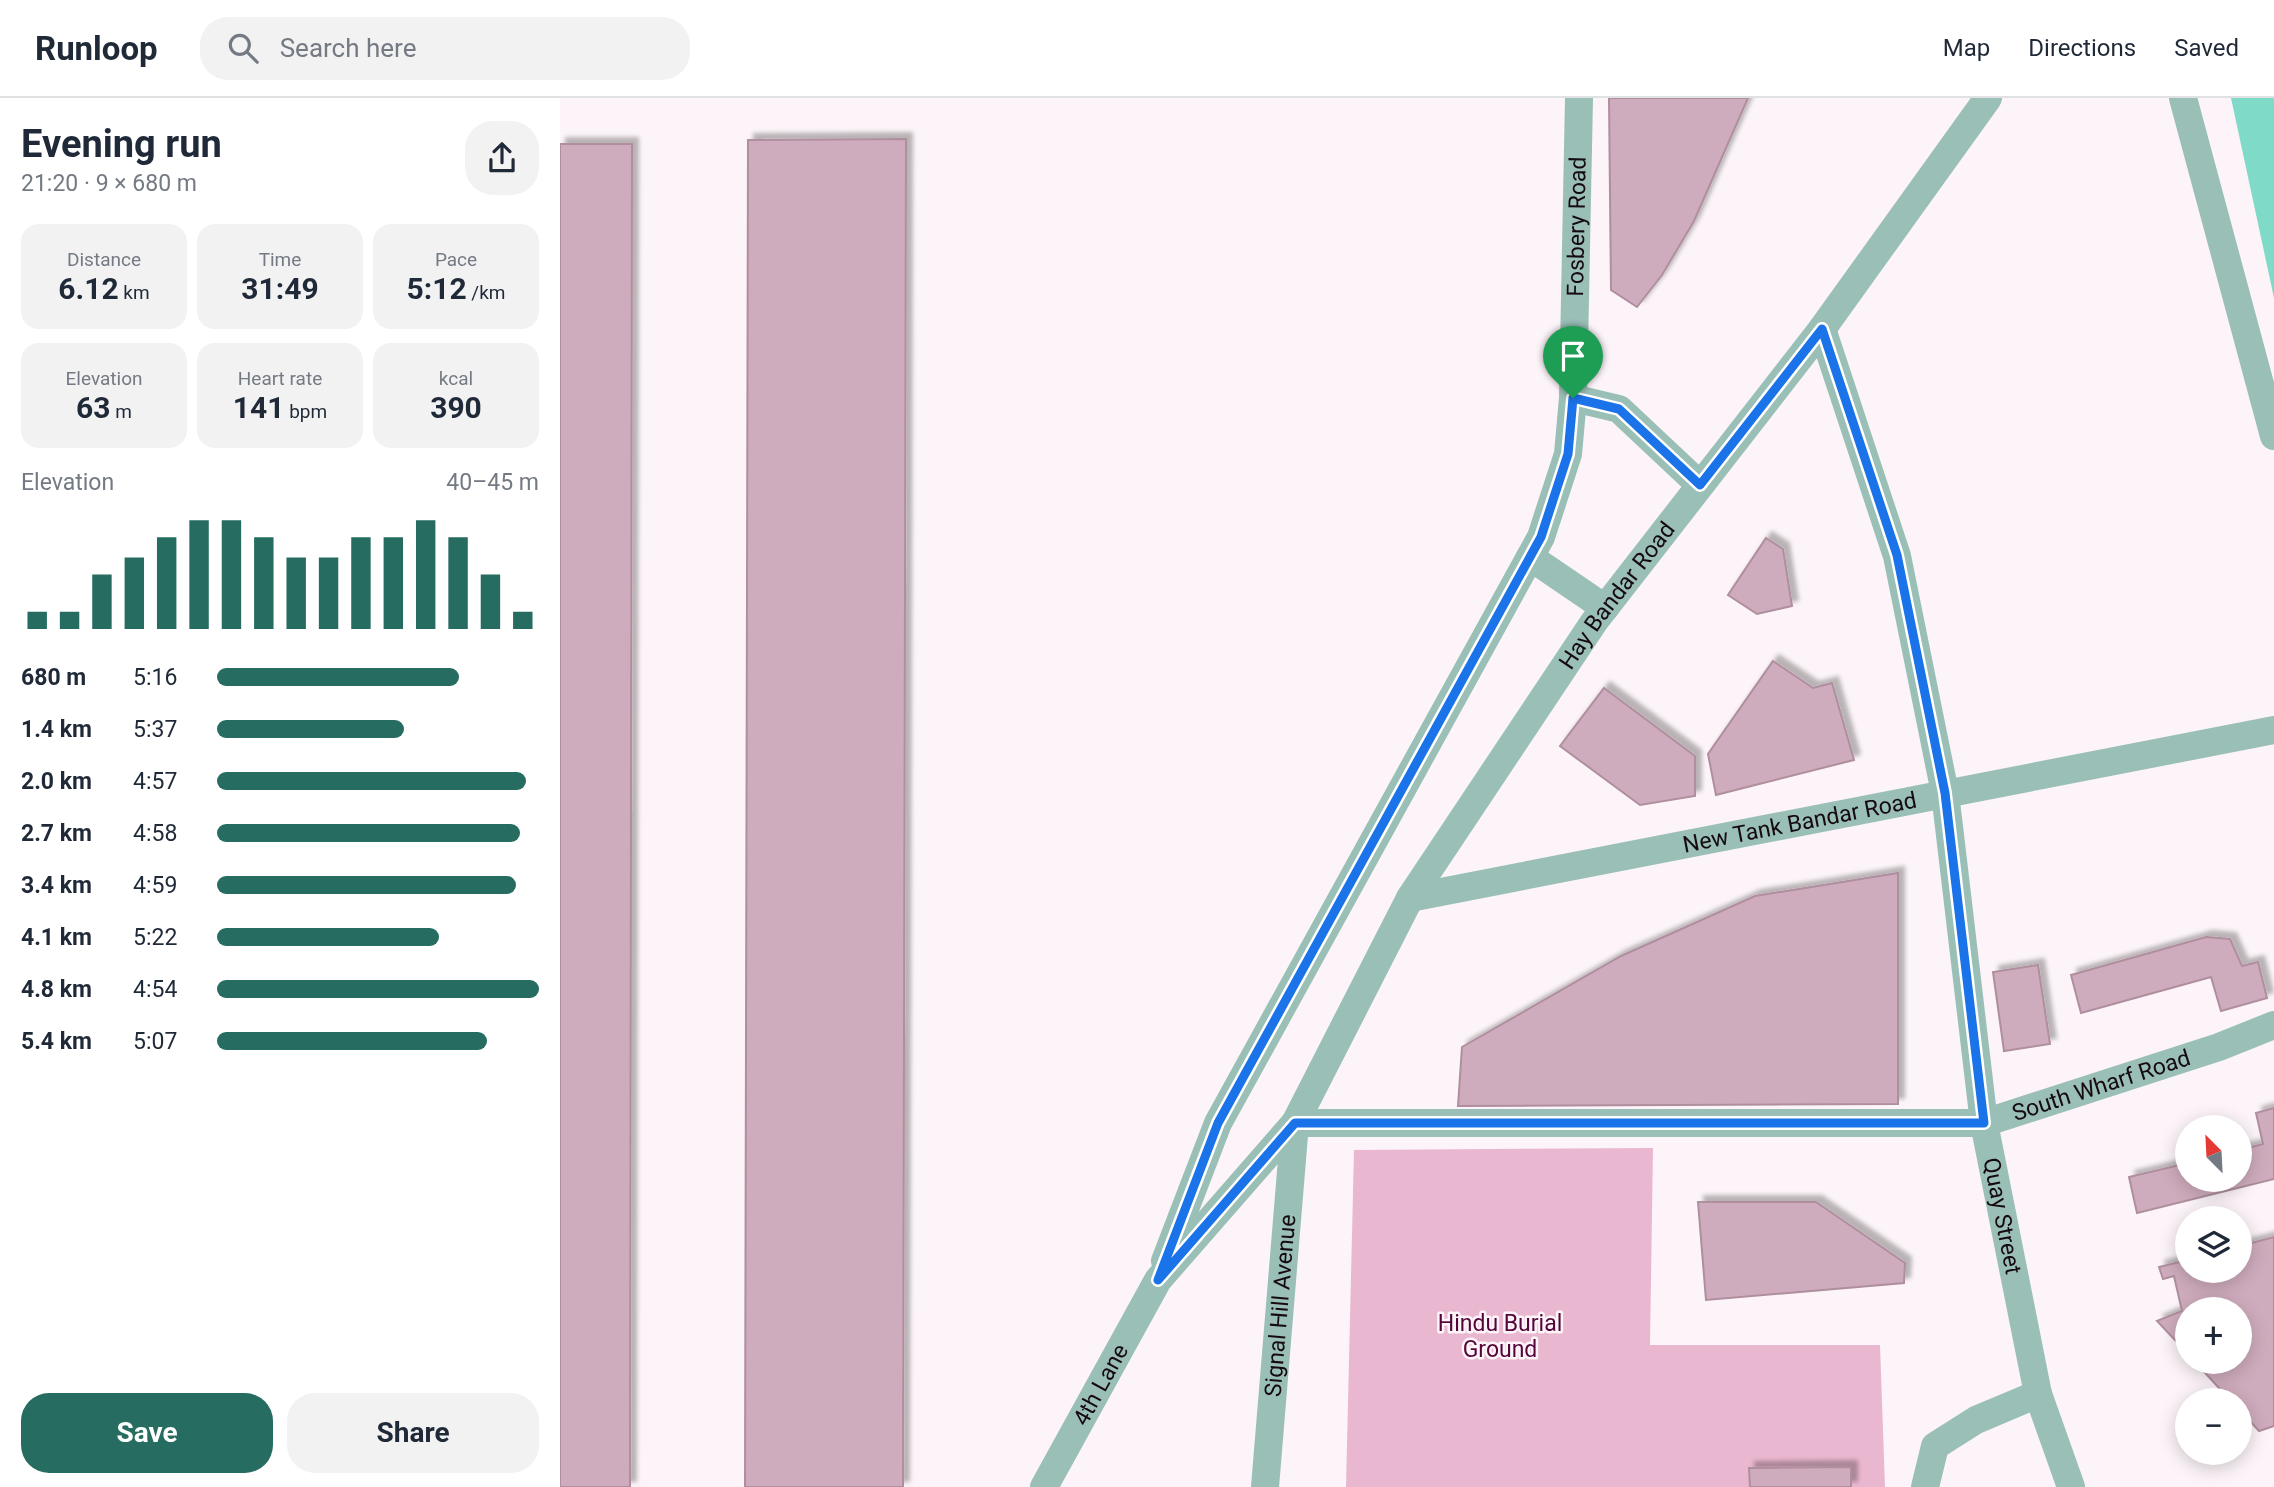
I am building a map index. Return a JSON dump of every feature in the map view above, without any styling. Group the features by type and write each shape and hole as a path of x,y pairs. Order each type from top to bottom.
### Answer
{"street":[{"name":"Fosbery Road","path":"1573,398 1579,98"},
{"name":"Hay Bandar Road","path":"1295,1123 1410,898 1605,608 1822,329 1988,98"},
{"path":"2183,98 2274,436"},
{"name":"Quay Street","path":"1822,329 1897,555 1945,793 1984,1123 2038,1394 2071,1487"},
{"path":"1573,398 1619,409 1700,485"},
{"name":"4th Lane","path":"1044,1487 1158,1280 1218,1123 1541,537 1568,454 1573,398"},
{"path":"1530,558 1605,608"},
{"name":"New Tank Bandar Road","path":"1410,898 2274,730"},
{"name":"South Wharf Road","path":"1295,1123 1984,1123 2219,1047 2274,1026"},
{"name":"4th Lane","path":"1158,1280 1295,1123"},
{"name":"Signal Hill Avenue","path":"1265,1487 1295,1123"},
{"path":"1925,1487 1936,1446 1976,1420 2038,1394"}],"green space":[{"name":"Hindu Burial Ground","path":"1653,1148 1650,1345 1880,1345 1885,1487 1346,1487 1354,1150"}],"shaded area":[{"path":"2231,98 2274,98 2274,298"}],"building":[{"path":"1609,98 1748,98 1694,221 1662,275 1637,307 1611,290"},
{"path":"906,139 903,1487 745,1487 748,140"},
{"path":"560,144 632,144 630,1487 560,1487"},
{"path":"1766,538 1783,549 1792,606 1757,614 1728,595"},
{"path":"1773,661 1813,688 1832,683 1854,760 1716,795 1708,754"},
{"path":"1604,688 1695,756 1695,796 1640,805 1560,746"},
{"path":"1898,873 1898,1104 1458,1106 1462,1047 1621,956 1755,896"},
{"path":"2206,937 2230,939 2242,966 2258,962 2267,998 2221,1011 2211,977 2081,1013 2071,975"},
{"path":"2038,965 2050,1044 2004,1051 1993,972"},
{"path":"2274,1108 2274,1179 2252,1184 2252,1147 2263,1144 2256,1113"},
{"path":"2175,1166 2175,1192 2222,1192 2137,1213 2129,1177"},
{"path":"1698,1202 1816,1202 1905,1263 1904,1283 1706,1300"},
{"path":"2274,1237 2274,1426 2259,1431 2252,1423 2252,1388 2219,1388 2206,1374 2252,1374 2252,1297 2179,1297 2176,1283 2252,1283 2252,1243"},
{"path":"2175,1263 2175,1280 2174,1276 2163,1279 2159,1267"},
{"path":"2175,1314 2175,1340 2157,1321"},
{"path":"1851,1467 1851,1487 1750,1487 1749,1468"}],"route":[{"path":"1822,329 1897,555 1945,793 1984,1123 1295,1123 1158,1280 1218,1123 1541,537 1568,454 1573,398 1619,409 1700,485 1822,329"}]}
